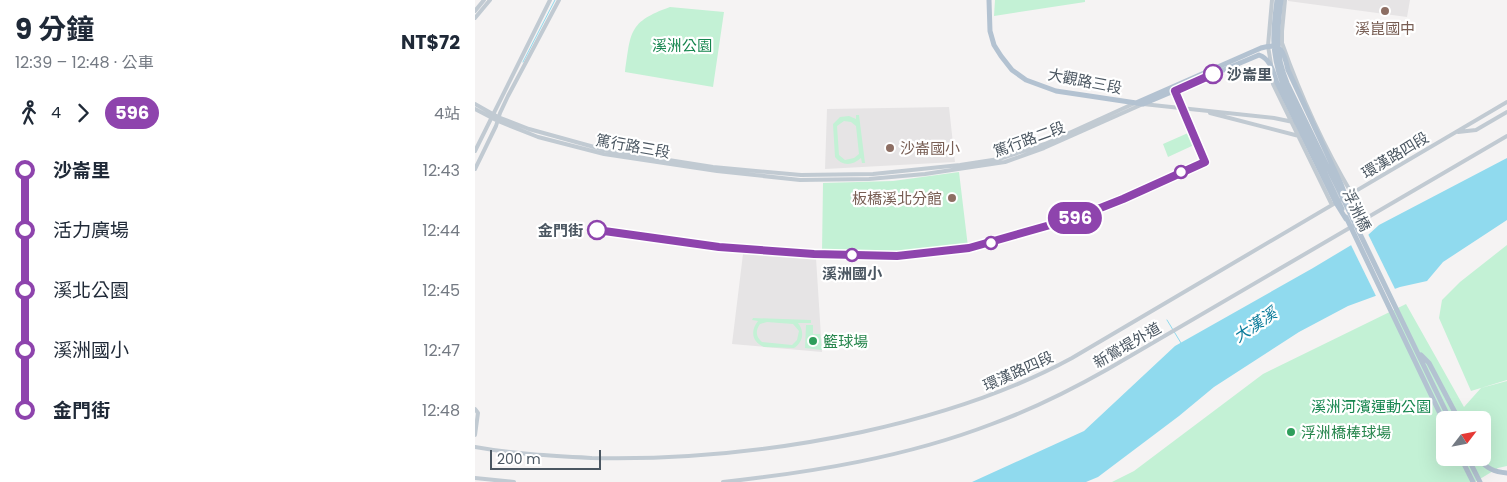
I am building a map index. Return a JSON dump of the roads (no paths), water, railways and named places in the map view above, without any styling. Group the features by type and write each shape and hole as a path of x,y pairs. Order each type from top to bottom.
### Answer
{"main road":[{"name":"大觀路三段","path":"989,0 990,30 994,44 1012,70 1026,80 1050,89 1143,104"},
{"name":"浮洲橋","path":"1277,0 1277,49 1281,67 1299,109 1353,216 1446,411"},
{"name":"浮洲橋","path":"1283,0 1277,17 1273,44 1277,68 1282,82 1439,411"},
{"path":"1135,103 1261,48 1276,47 1284,53 1288,70 1341,184 1353,216"},
{"path":"1143,104 1259,55 1265,58 1271,66 1336,203 1346,219"},
{"name":"浮洲橋","path":"1419,353 1429,363 1454,411"},
{"path":"1465,466 1473,482"},
{"path":"1472,466 1480,482"},
{"path":"1486,466 1492,470 1507,473"}],"street":[{"path":"475,11 485,0"},
{"path":"475,18 490,0"},
{"path":"475,151 550,0"},
{"path":"475,169 508,96 559,0"},
{"path":"1272,0 1269,46 1273,84 1332,205"},
{"path":"1283,0 1282,42 1284,53"},
{"path":"1282,42 1291,69 1315,122 1352,194"},
{"name":"環漢路四段","path":"475,447 572,457 647,458 704,456 813,443 891,426 959,407 1015,386 1057,366 1507,102"},
{"name":"篤行路二段","path":"768,172 801,175 873,174 981,162 1036,147 1135,103"},
{"path":"475,104 492,116"},
{"name":"篤行路二段","path":"767,177 800,180 869,179 948,172 1000,163 1044,148 1143,104"},
{"name":"大觀路三段","path":"1143,104 1273,118 1293,123 1315,122"},
{"path":"475,109 498,119"},
{"name":"大觀路三段","path":"1203,111 1299,136"},
{"path":"1455,132 1476,130 1507,112"},
{"path":"1245,115 1243,118 1245,123"},
{"name":"篤行路三段","path":"498,119 572,142 628,155 719,168 768,172"},
{"name":"篤行路三段","path":"498,119 539,137 604,154 657,163 767,177"},
{"name":"新鶯堤外道","path":"723,482 828,468 907,450 992,425 1057,397 1183,326 1507,136"},
{"path":"1318,176 1323,178 1338,170 1337,166"},
{"path":"475,409 478,413 475,435"},
{"path":"475,478 514,482"}],"water":[{"name":"大漢溪","path":"1507,158 1507,220 1443,262 1427,281 1400,287 1348,306 1299,332 1214,387 1098,477 1086,482 972,482 1084,431 1175,346 1313,268 1368,235 1379,225"}],"waterway":[{"path":"523,62 555,0"},
{"path":"1167,320 1181,343"}],"place":[{"name":"溪崑國中","path":"1385,11"},
{"name":"沙崙里","path":"1213,74"},
{"name":"沙崙國小","path":"890,148"},
{"name":"板橋溪北分館","path":"952,198"},
{"name":"金門街","path":"597,230"},
{"name":"溪洲國小","path":"852,255"},
{"name":"籃球場","path":"813,341"},
{"name":"浮洲橋棒球場","path":"1291,432"}],"park label":[{"name":"溪洲公園","path":"682,45"},
{"name":"溪洲河濱運動公園","path":"1371,406"}]}
